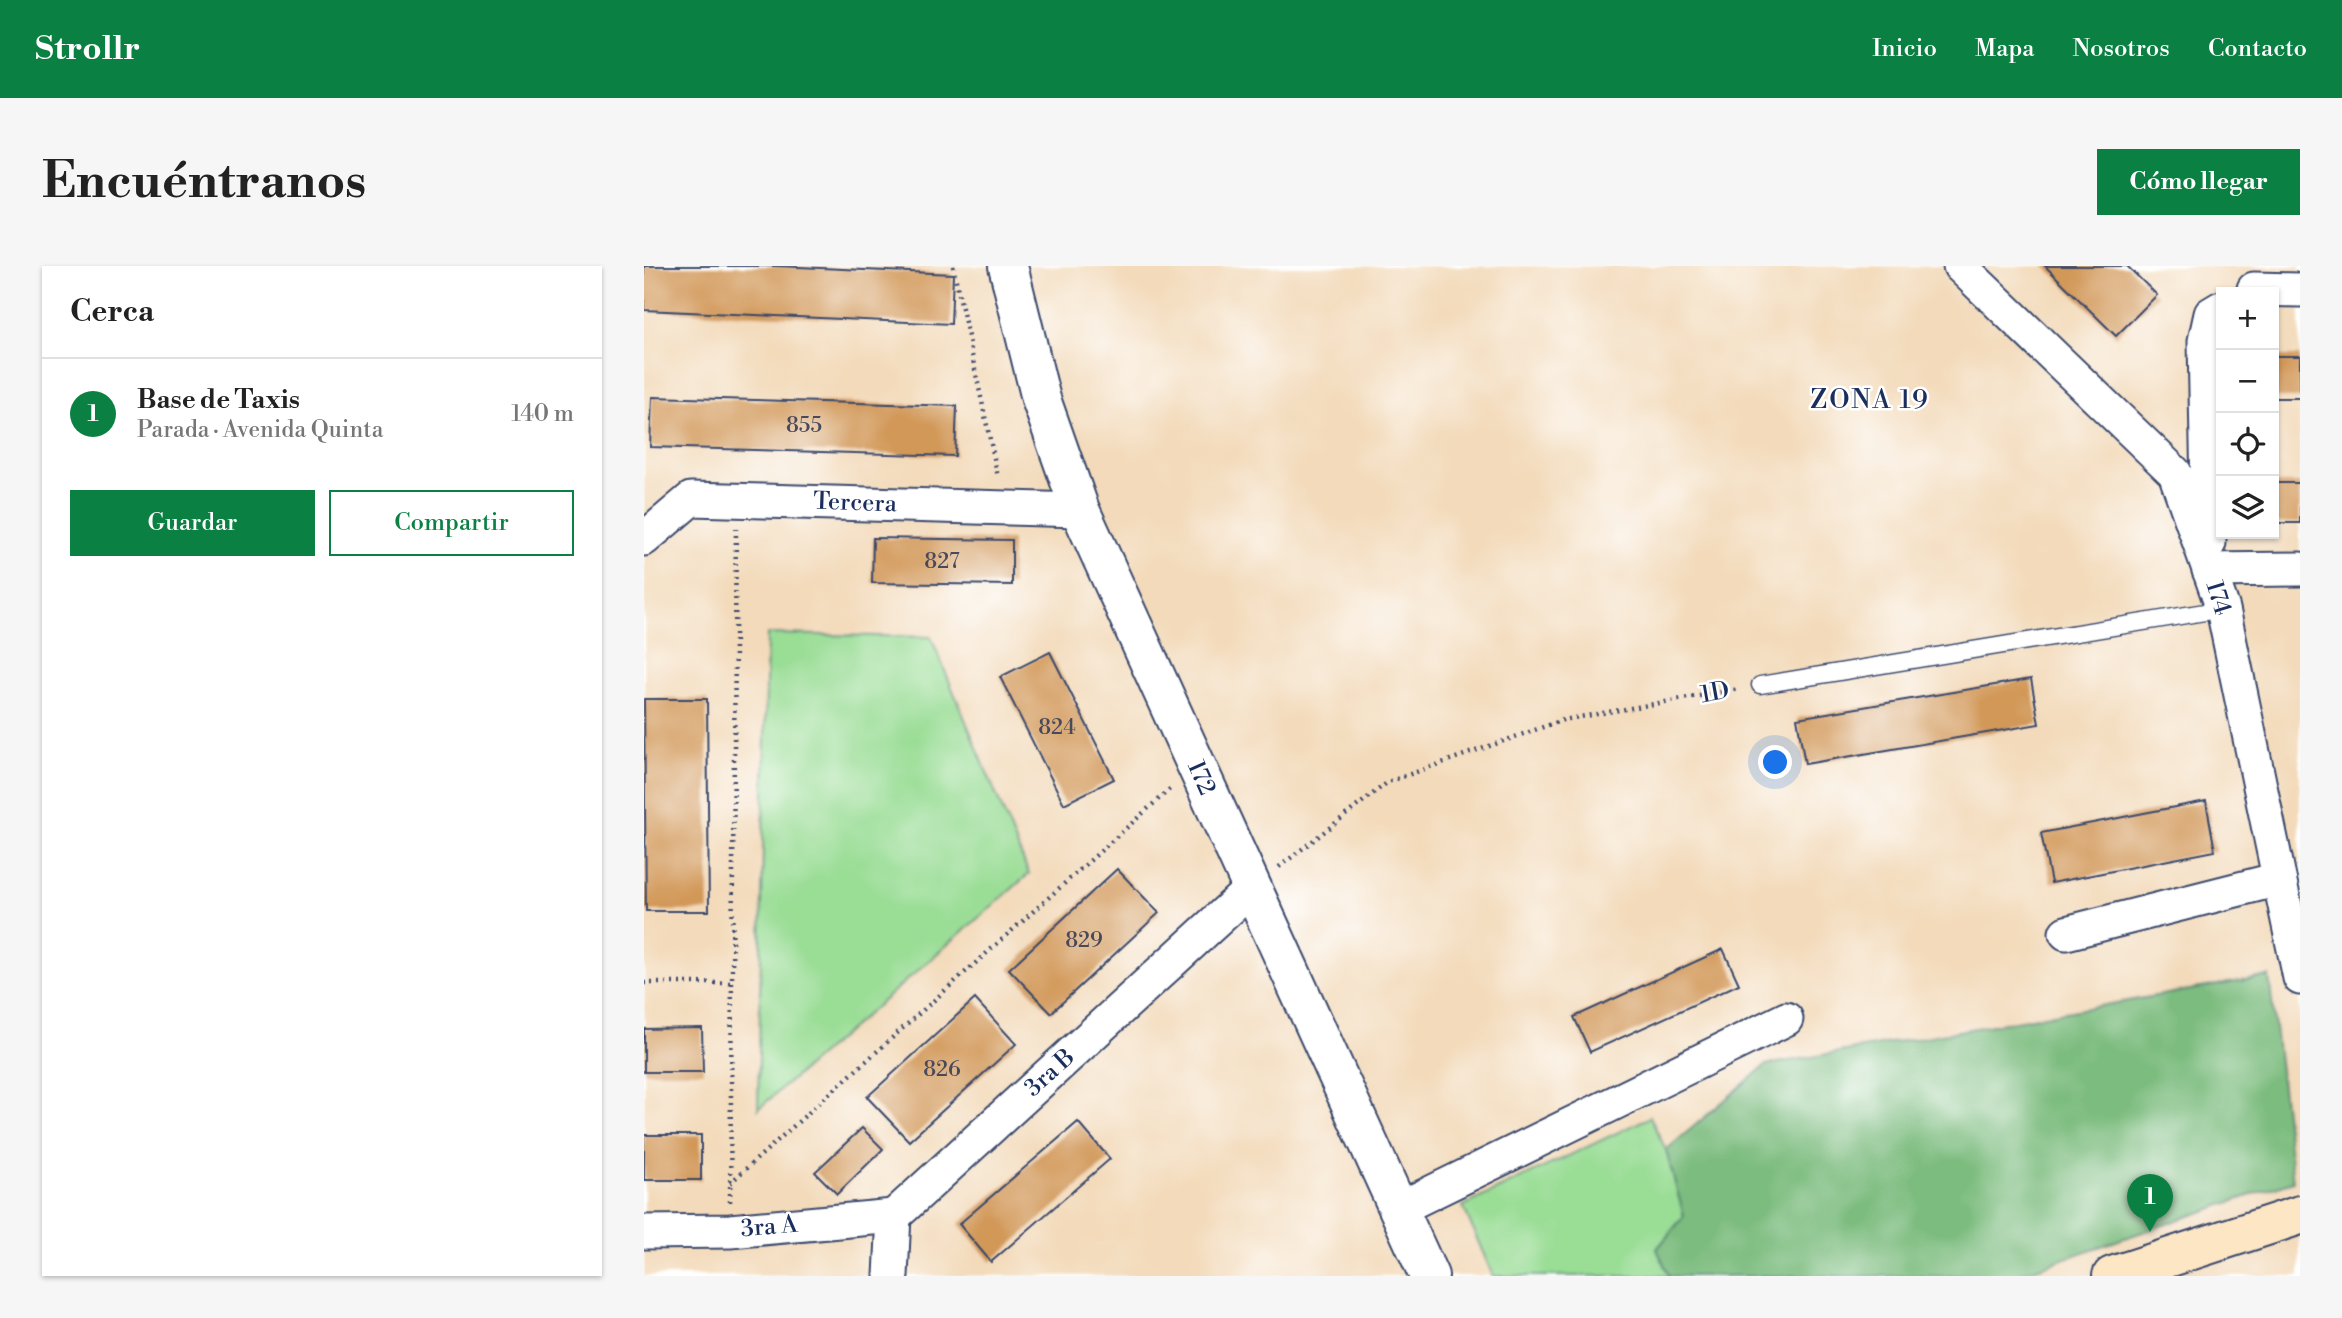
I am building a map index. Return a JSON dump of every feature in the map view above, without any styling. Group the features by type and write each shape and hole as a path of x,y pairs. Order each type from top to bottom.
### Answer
{"main road":[{"path":"2112,1276 2300,1215"}],"street":[{"name":"172","path":"1008,266 1041,399 1080,510 1429,1276"},
{"name":"174","path":"1960,266 2175,474 2222,609 2300,978"},
{"path":"2256,287 2283,266"},
{"path":"2279,290 2300,290"},
{"path":"2216,310 2211,314 2205,341 2209,570 2300,569"},
{"name":"Tercera","path":"644,539 691,499 1080,510"},
{"path":"2066,933 2279,879"},
{"name":"3ra B","path":"894,1216 1251,889"},
{"path":"1398,1209 1786,1019"},
{"path":"891,1276 894,1216"},
{"name":"3ra A","path":"644,1232 730,1231 894,1216"}],"lane":[{"name":"1D","path":"1760,685 2222,609"}],"path":[{"path":"953,266 1005,508"},
{"path":"730,1231 736,500"},
{"name":"1D","path":"1251,889 1388,782 1563,720 1760,685"},
{"path":"730,1183 1195,766"},
{"path":"644,983 732,983"}],"green space":[{"path":"767,634 931,637 1029,874 758,1109"},
{"path":"2269,976 2293,1181 2013,1276 1669,1276 1657,1249 1684,1216 1666,1150 1766,1065"},
{"path":"1650,1117 1666,1150 1684,1216 1657,1249 1669,1276 1493,1276 1463,1206"}],"building":[{"path":"644,266 776,266 953,274 951,324 644,310"},
{"path":"2045,266 2127,266 2157,295 2116,336"},
{"path":"2279,356 2300,356 2300,398 2279,398"},
{"path":"652,397 957,406 955,456 650,447"},
{"path":"2279,483 2300,483 2300,523 2279,523"},
{"path":"873,538 1012,540 1012,585 872,583"},
{"path":"1050,652 1114,779 1064,804 1000,677"},
{"path":"2031,679 2039,724 1805,764 1797,718"},
{"path":"644,699 707,699 709,911 646,911"},
{"path":"2206,801 2215,851 2051,883 2041,833"},
{"path":"1117,869 1159,913 1051,1013 1009,969"},
{"path":"1723,949 1739,984 1590,1052 1574,1017"},
{"path":"975,999 1016,1044 909,1141 867,1097"},
{"path":"702,1028 703,1072 644,1072 644,1029"},
{"path":"1078,1122 1110,1159 991,1262 959,1224"},
{"path":"862,1128 883,1149 837,1194 815,1172"},
{"path":"644,1135 701,1135 701,1180 644,1180"}],"place":[{"name":"Base de Taxis","path":"2150,1232"}],"district":[{"name":"ZONA 19","path":"1870,400"}]}
